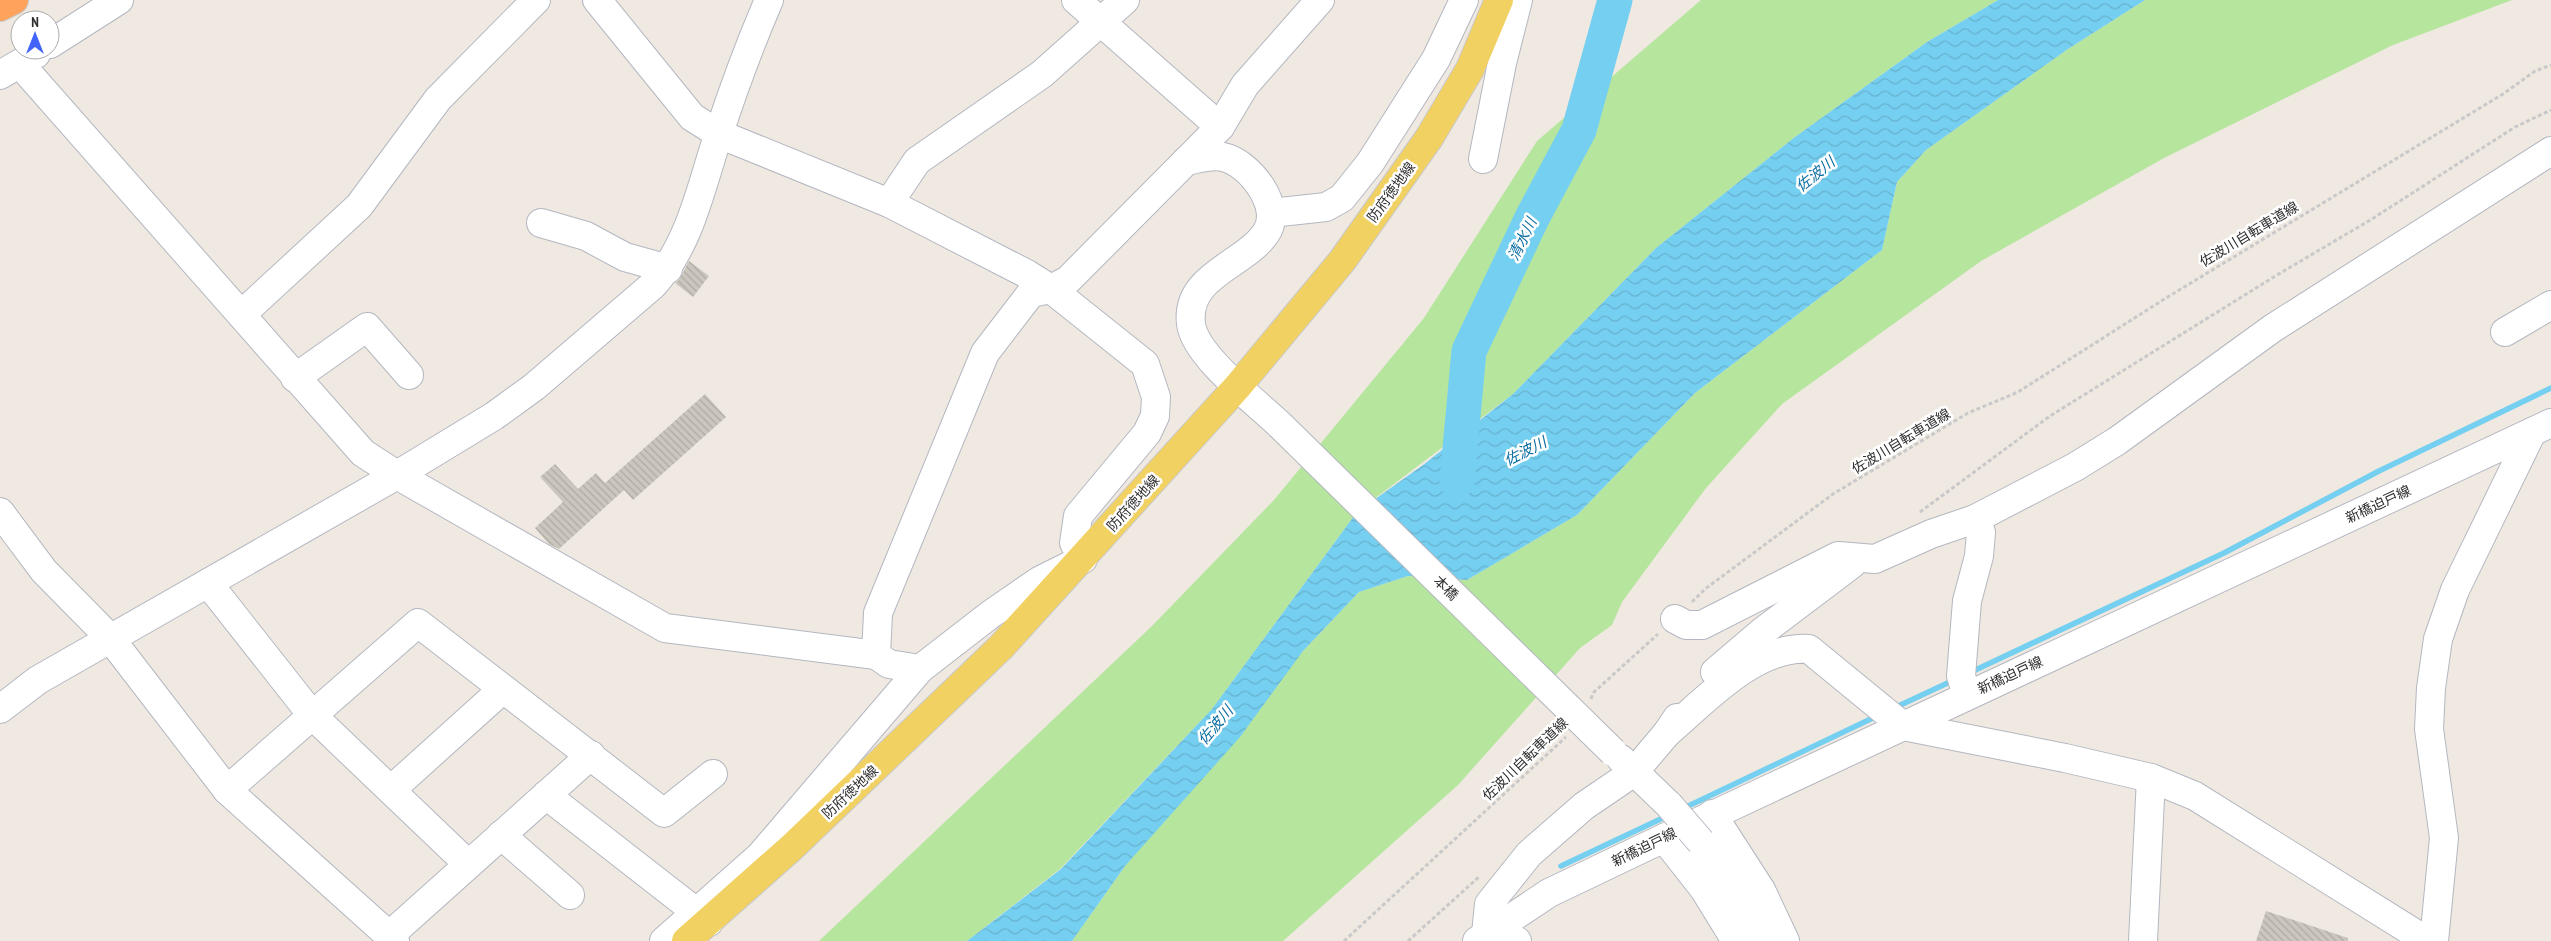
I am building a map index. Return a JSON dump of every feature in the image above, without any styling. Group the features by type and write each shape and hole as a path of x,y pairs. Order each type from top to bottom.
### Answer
{"highway":[{"path":"0,7 14,0"}],"main road":[{"name":"防府徳地線","path":"686,941 702,917 792,847 1001,646 1083,559 1238,386 1342,261 1429,138 1470,69 1499,0"}],"street":[{"path":"60,38 119,0"},
{"path":"242,314 359,206 438,100 536,0"},
{"path":"597,0 692,116 718,134 889,203 1051,289 1145,364 1156,397 1155,416 1147,433 1078,516 1074,543 1083,559 1039,581 991,614 920,669 760,856 702,917 664,941"},
{"path":"0,709 38,680 397,476 494,416 534,387 653,285 668,269 681,245 718,134 769,0"},
{"path":"1076,0 1220,127"},
{"path":"889,203 917,161 1042,74 1125,0"},
{"path":"876,655 878,614 985,353 1031,293 1051,289 1068,280 1220,127 1245,85 1320,0"},
{"path":"1186,162 1205,157 1224,157 1253,178 1267,194 1271,213 1326,207 1342,198 1370,163 1436,59 1464,0"},
{"path":"1483,159 1502,63 1518,0"},
{"path":"20,63 242,314 295,378 363,453 397,476 665,628 876,655 889,664 920,669"},
{"path":"1675,619 1686,625 1702,625 1838,556 1875,559 1931,534 1975,519 2075,467 2117,441 2273,328 2551,152"},
{"name":"本橋","path":"1271,213 1267,232 1199,287 1191,303 1191,325 1199,344 1213,364 1280,425 1669,805 1701,842 1725,875 1760,941"},
{"path":"541,223 586,236 625,257 668,269"},
{"path":"2505,332 2551,305"},
{"path":"295,378 368,328 409,375"},
{"path":"2434,941 2444,838 2430,729 2431,688 2438,639 2455,590 2541,428"},
{"name":"新橋迫戸線","path":"1482,937 1549,893 1712,814 2541,428"},
{"path":"2,519 44,571 110,638 228,790 392,938 468,864 591,755"},
{"path":"1967,695 1961,676 1967,601 1979,556 1981,532 1975,519"},
{"path":"1517,941 1482,937 1489,904 1529,854 1584,806 1634,772 1667,733 1693,692 1762,632 1862,558"},
{"path":"208,583 312,715 392,789 468,864"},
{"path":"228,790 418,623 664,812 713,774"},
{"path":"1667,733 1731,679 1765,656 1791,648 1809,649 1903,726 2064,758 2151,778 2196,796 2427,941"},
{"path":"392,789 504,689"},
{"path":"2143,941 2151,778"},
{"path":"546,794 702,917"},
{"path":"1545,817 1566,808 1584,806"},
{"path":"1712,814 1761,890 1785,941"},
{"path":"501,835 570,895"},
{"path":"1664,838 1704,889 1736,941"}],"path":[{"name":"佐波川自転車道線","path":"1588,707 1593,693 1675,619 1705,589 1833,494 1968,413 2018,392 2166,298 2503,94 2535,71 2551,65"},
{"path":"1912,518 2050,416 2268,280 2372,219 2515,127 2551,110"},
{"name":"佐波川自転車道線","path":"1344,941 1569,734"},
{"path":"1408,941 1485,871"}],"green space":[{"path":"1701,0 1998,0 1927,42 1795,137 1656,248 1513,394 1357,512 1212,709 1060,869 967,941 819,941 1152,626 1274,500 1424,318 1537,141"},
{"path":"2145,0 2512,0 2393,45 2164,158 1981,261 1782,404 1706,488 1622,602 1612,625 1580,648 1458,785 1283,941 1072,941 1125,866 1303,651 1359,592 1408,576 1467,580 1577,515 1695,393 1882,250 1897,182 1926,150 2068,49"}],"water":[{"name":"佐波川","path":"1998,0 2145,0 2068,49 1926,150 1897,182 1882,250 1695,393 1577,515 1467,580 1408,576 1359,592 1303,651 1240,737 1125,866 1072,941 967,941 1061,869 1212,709 1357,512 1423,465 1513,394 1656,248 1795,137 1927,42"}],"building":[{"path":"689,261 709,276 693,297 675,283 679,280"},
{"path":"705,394 726,417 633,500 624,490 559,549 549,544 535,528 563,502 540,477 555,464 578,489 596,473 605,483"},
{"path":"2266,911 2348,938 2348,941 2256,941"}],"waterway":[{"name":"清水川","path":"1457,481 1469,351 1532,218 1579,130 1615,0"},
{"path":"1969,673 2224,553 2379,471 2551,388"},
{"path":"1892,709 1954,680"},
{"path":"1682,809 1877,716"},
{"path":"1561,866 1667,816"}]}
